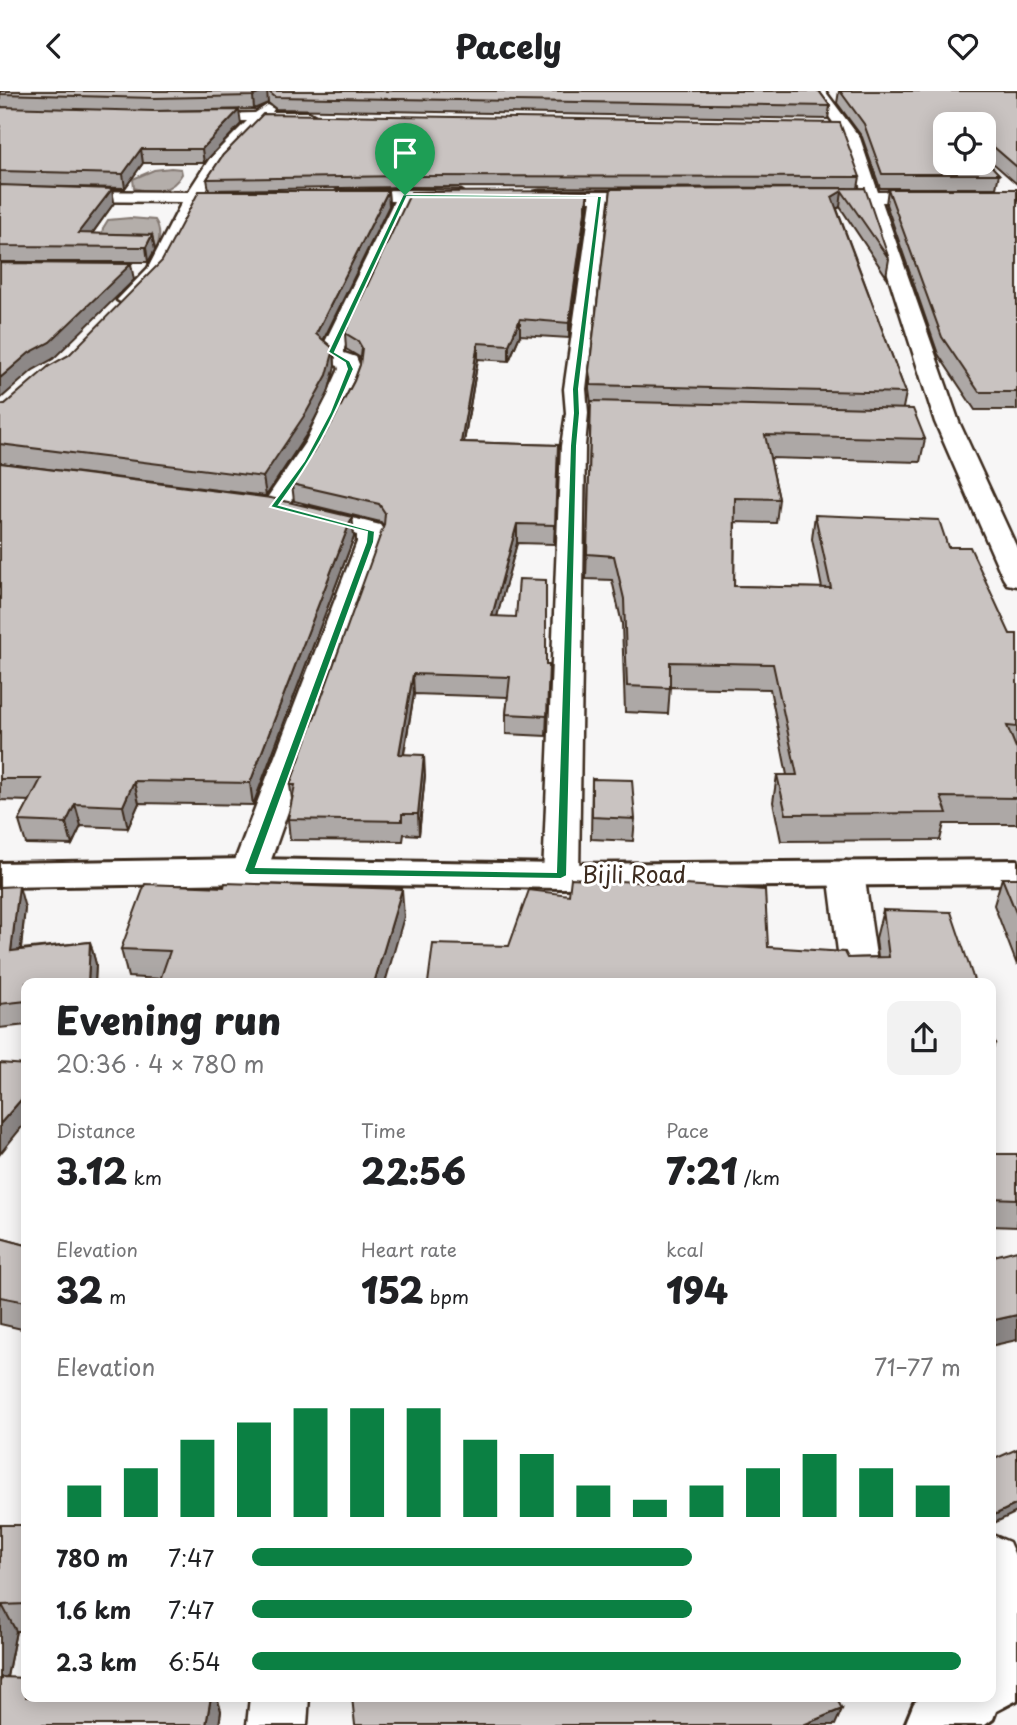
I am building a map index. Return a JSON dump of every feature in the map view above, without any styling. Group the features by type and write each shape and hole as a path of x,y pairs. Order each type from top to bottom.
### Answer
{"street":[{"path":"825,95 852,138 947,422 1017,578"},
{"path":"112,315 156,271 193,198 226,149 256,117 277,100"},
{"path":"181,118 325,116"},
{"path":"818,127 844,127"},
{"path":"1000,180 1017,196"},
{"path":"0,192 62,196 259,197"},
{"path":"274,507 307,462 341,393 350,369 348,362 331,352 405,195"},
{"path":"326,197 475,196"},
{"path":"516,196 682,197"},
{"path":"561,876 573,446 577,413 575,389 600,196"},
{"path":"805,197 1017,196"},
{"path":"131,270 156,271"},
{"path":"577,413 604,413"},
{"path":"920,421 947,422"},
{"path":"208,497 274,507 371,531 370,542 249,871"},
{"name":"Bijli Road","path":"0,875 249,871 561,876 1017,872"},
{"path":"846,873 860,978"},
{"path":"996,1576 1017,1632"},
{"path":"996,1678 1017,1662"},
{"path":"277,1725 279,1702"},
{"path":"936,1725 965,1702"}],"shaded area":[{"path":"181,169 182,174 173,185 155,191 134,188 133,179 154,170"},
{"path":"108,220 155,220 159,235 156,250 137,254 99,249 103,228"}],"building":[{"path":"0,91 265,91 253,96 154,98 0,94"},
{"path":"268,91 819,91 830,106 275,97"},
{"path":"840,91 1017,91 1017,167 996,149 996,112 933,112 933,174 882,174 864,124"},
{"path":"0,107 239,110 202,149 141,149 123,174 0,171"},
{"path":"263,114 840,123 860,177 404,176 207,179 223,155"},
{"path":"0,185 112,189 78,233 152,235 146,247 0,246"},
{"path":"865,188 889,259 842,191 832,197 906,393 591,385 589,371 611,189"},
{"path":"888,189 1017,189 1017,392 979,392 942,337"},
{"path":"199,191 388,191 316,334 334,349 327,375 306,413 263,477 0,444 0,405 5,404 49,366 69,355 162,261"},
{"path":"588,191 569,323 520,319 509,345 478,343 461,442 558,445 555,525 517,524 492,616 516,617 519,579 546,580 546,665 549,665 547,716 506,714 510,677 413,674 399,754 424,755 418,814 402,814 402,821 288,819 295,785 290,785 384,525 385,513 379,504 292,484 333,421 354,381 362,348 358,341 345,333 411,192"},
{"path":"0,263 131,264 50,342 29,353 0,378"},
{"path":"591,401 913,409 925,439 765,435 779,499 735,498 734,586 831,588 815,515 939,520 948,547 970,547 1010,634 1017,634 1017,727 1007,726 1017,750 1017,798 941,797 947,813 786,814 777,775 797,775 773,664 670,662 670,688 627,686 624,599 614,556 587,554"},
{"path":"0,463 271,498 352,517 250,783 134,781 123,806 75,804 66,823 19,821 41,779 0,779"},
{"path":"592,779 632,780 635,819 592,817"},
{"path":"571,878 765,890 768,947 845,952 848,958 889,957 883,910 951,912 973,978 429,978 433,944 509,946 529,890 569,895"},
{"path":"1002,878 1017,878 1017,915"},
{"path":"225,883 402,889 375,978 161,978 170,951 121,949 145,884 224,887"},
{"path":"19,886 11,951 90,942 88,978 21,978 21,1002 0,1004 0,887"},
{"path":"0,1063 21,1065 21,1100 0,1124"},
{"path":"996,1154 1017,1154 1017,1199 996,1198"},
{"path":"0,1238 21,1244 21,1301 0,1297"},
{"path":"1017,1250 1017,1315 996,1320 996,1255"},
{"path":"1017,1449 1017,1504 996,1514 996,1458"},
{"path":"0,1525 21,1525 21,1604 2,1605 0,1613"},
{"path":"2,1677 21,1678 21,1702 210,1702 206,1725 0,1725"},
{"path":"353,1702 838,1702 842,1709 803,1725 355,1725"}],"route":[{"path":"405,195 600,196 575,389 577,413 573,446 561,876 249,871 370,542 371,531 274,507 307,462 345,384 350,369 348,362 331,352 405,195"}]}
